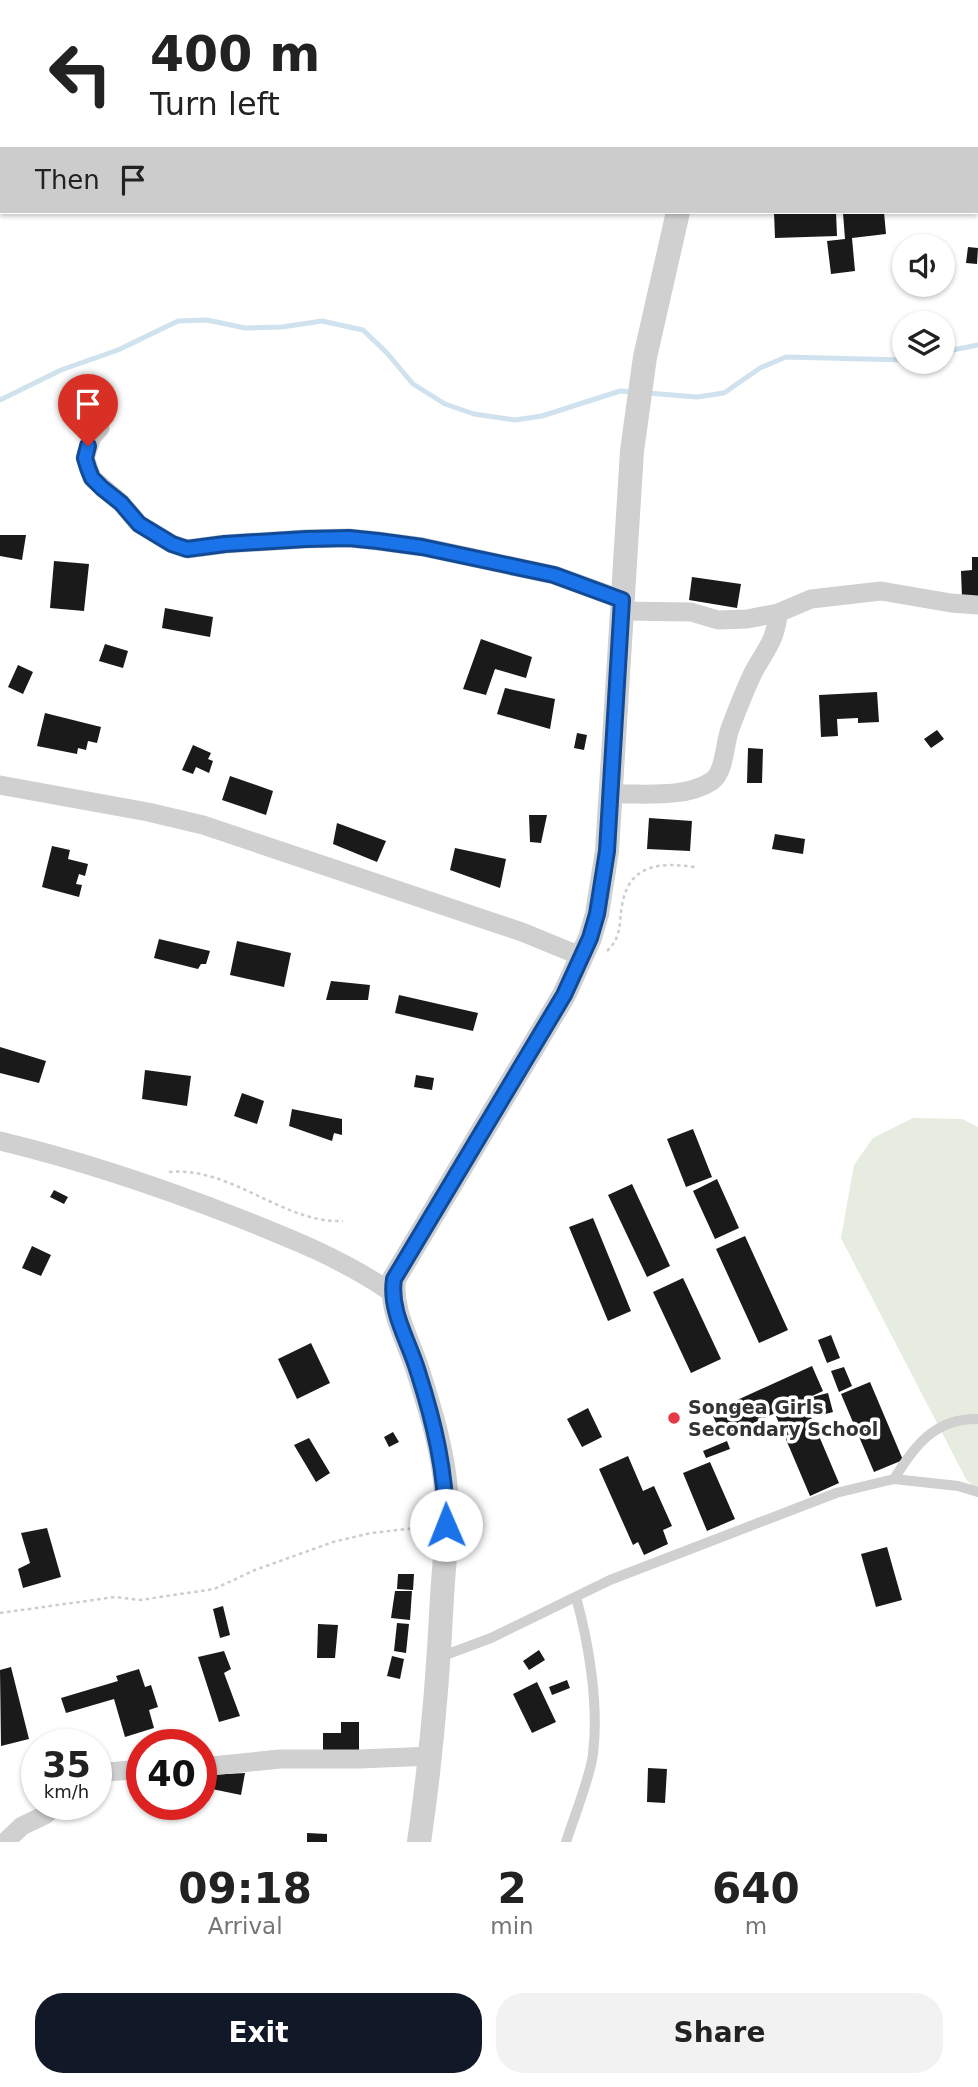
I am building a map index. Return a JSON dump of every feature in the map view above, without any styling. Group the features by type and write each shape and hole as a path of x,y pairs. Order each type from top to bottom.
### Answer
{"street":[{"path":"419,1842 432,1756 440,1657 446,1491 439,1446 418,1370 395,1309 392,1293 394,1279 539,1037 583,956 597,914 607,851 612,794 635,424 645,357 678,214"},
{"path":"100,428 92,437 85,458 92,478 121,503 139,524 172,544 187,549 306,539 349,538 378,541 422,547 554,575 622,605 691,612 718,620 747,619 778,613 811,599 881,591 978,605"},
{"path":"612,794 690,791 710,782 718,775 730,728 754,671 771,645 778,613"},
{"path":"747,619 771,645"},
{"path":"0,785 148,812 203,825 523,932 583,956"},
{"path":"0,1141 162,1187 281,1234 359,1270 392,1293"},
{"path":"217,1765 280,1759 432,1756"},
{"path":"5,1842 22,1826 35,1820"}],"lane":[{"path":"894,1479 909,1456 929,1434 952,1423 978,1419"},
{"path":"440,1657 491,1638 610,1580 836,1493 894,1479 958,1486 978,1492"},
{"path":"566,1842 593,1755 594,1710 584,1626 576,1597"}],"path":[{"path":"583,956 603,953 617,940 625,895 631,882 641,872 651,866 695,867"},
{"path":"135,1179 164,1173 194,1173 249,1191 307,1216 343,1221"},
{"path":"0,1613 116,1597 140,1600 204,1591 333,1542 379,1532 446,1525"}],"shaded area":[{"path":"913,1118 962,1119 978,1127 978,1492 966,1479 841,1238 854,1165 873,1138"}],"building":[{"path":"774,214 836,214 837,236 775,238"},
{"path":"843,214 884,214 886,234 852,238 855,271 831,274 827,241 845,239"},
{"path":"968,247 978,248 977,264 966,263"},
{"path":"0,535 26,535 22,560 0,556"},
{"path":"972,557 978,557 978,598 962,598 961,571 972,570"},
{"path":"54,561 89,564 84,611 50,608"},
{"path":"692,577 741,584 737,608 689,600"},
{"path":"165,608 213,617 210,637 162,628"},
{"path":"481,639 532,657 526,678 495,669 486,695 463,689"},
{"path":"105,644 128,651 123,668 99,661"},
{"path":"18,665 33,672 23,694 8,687"},
{"path":"505,688 555,699 550,729 497,714"},
{"path":"877,692 879,722 858,723 858,718 837,719 838,736 821,737 819,695"},
{"path":"45,713 101,727 97,743 88,741 86,750 78,748 77,754 37,746"},
{"path":"937,730 944,739 931,748 924,739"},
{"path":"577,733 587,735 584,750 574,748"},
{"path":"193,745 211,753 208,759 213,761 209,773 196,767 193,774 182,770"},
{"path":"748,748 763,749 762,783 747,783"},
{"path":"230,776 273,791 266,815 222,800"},
{"path":"529,815 547,815 541,843 530,842"},
{"path":"649,818 692,821 690,851 647,849"},
{"path":"337,823 386,841 377,862 333,844"},
{"path":"775,834 805,839 803,854 772,849"},
{"path":"52,846 70,850 68,859 88,864 85,876 79,874 76,884 82,885 79,897 42,887"},
{"path":"455,848 506,859 500,888 450,870"},
{"path":"159,939 210,951 206,964 201,964 198,969 154,958"},
{"path":"237,941 291,953 284,987 230,975"},
{"path":"331,981 370,985 368,1000 326,1000"},
{"path":"399,995 478,1013 473,1031 395,1013"},
{"path":"0,1047 46,1061 39,1083 0,1073"},
{"path":"145,1070 191,1076 187,1106 142,1099"},
{"path":"416,1075 434,1078 432,1090 414,1087"},
{"path":"242,1093 264,1101 257,1124 234,1116"},
{"path":"292,1109 342,1119 342,1135 334,1133 332,1141 289,1126"},
{"path":"693,1129 712,1177 686,1187 667,1139"},
{"path":"717,1179 739,1228 715,1239 693,1191"},
{"path":"632,1184 670,1266 647,1277 608,1195"},
{"path":"54,1190 68,1197 64,1204 50,1197"},
{"path":"593,1218 631,1311 608,1321 569,1227"},
{"path":"745,1236 788,1330 759,1343 716,1249"},
{"path":"32,1246 51,1255 41,1276 22,1268"},
{"path":"683,1278 721,1359 691,1373 653,1292"},
{"path":"831,1335 840,1358 827,1363 818,1340"},
{"path":"311,1343 330,1383 297,1399 278,1359"},
{"path":"812,1366 823,1391 723,1437 711,1412"},
{"path":"844,1367 852,1386 839,1392 831,1371"},
{"path":"870,1382 903,1460 874,1472 841,1394"},
{"path":"828,1393 833,1412 818,1416 812,1397"},
{"path":"805,1403 839,1483 810,1496 776,1416"},
{"path":"588,1408 602,1437 582,1447 567,1419"},
{"path":"393,1432 399,1442 389,1447 384,1437"},
{"path":"309,1438 330,1473 316,1482 294,1445"},
{"path":"727,1441 730,1449 706,1458 703,1451"},
{"path":"628,1456 643,1491 654,1486 672,1526 663,1530 668,1544 644,1555 638,1542 633,1545 599,1469"},
{"path":"710,1462 735,1519 707,1531 683,1473"},
{"path":"47,1528 61,1577 23,1588 18,1569 30,1563 21,1533"},
{"path":"887,1547 902,1600 876,1607 861,1554"},
{"path":"398,1574 414,1574 413,1590 397,1589"},
{"path":"395,1591 412,1591 410,1620 391,1618"},
{"path":"223,1606 230,1635 220,1638 213,1609"},
{"path":"397,1623 409,1624 406,1653 394,1651"},
{"path":"318,1624 338,1625 335,1658 317,1658"},
{"path":"539,1650 545,1660 529,1670 523,1661"},
{"path":"224,1651 231,1669 224,1673 240,1716 219,1722 198,1657"},
{"path":"392,1656 404,1659 400,1679 387,1676"},
{"path":"11,1667 26,1729 21,1729 21,1741 1,1746 0,1670"},
{"path":"139,1669 145,1687 151,1685 158,1707 149,1710 154,1728 126,1729 125,1737 114,1699 66,1713 61,1698 118,1681 116,1676"},
{"path":"567,1680 570,1688 552,1695 549,1687"},
{"path":"537,1682 556,1722 532,1733 513,1694"},
{"path":"341,1722 359,1722 359,1751 323,1751 323,1733 341,1733"},
{"path":"648,1768 667,1769 665,1803 647,1802"},
{"path":"245,1773 241,1795 217,1790 217,1775"},
{"path":"307,1833 327,1834 327,1842 307,1842"}],"waterway":[{"path":"0,400 61,370 118,350 178,321 207,320 245,328 282,327 322,321 363,330 413,384 445,404 474,414 515,420 542,416 620,391 634,392"},
{"path":"955,350 978,345"},
{"path":"647,393 697,397 724,393 760,368 786,357 892,360"}],"place":[{"name":"Songea Girls Secondary School","path":"674,1418"}],"route":[{"path":"88,446 85,458 92,478 121,503 139,524 172,544 187,549 306,539 349,538 378,541 422,547 554,575 622,600 607,851 597,914 590,938 564,995 394,1279 392,1293 395,1309 418,1370 439,1446 446,1491 446,1525"}]}
